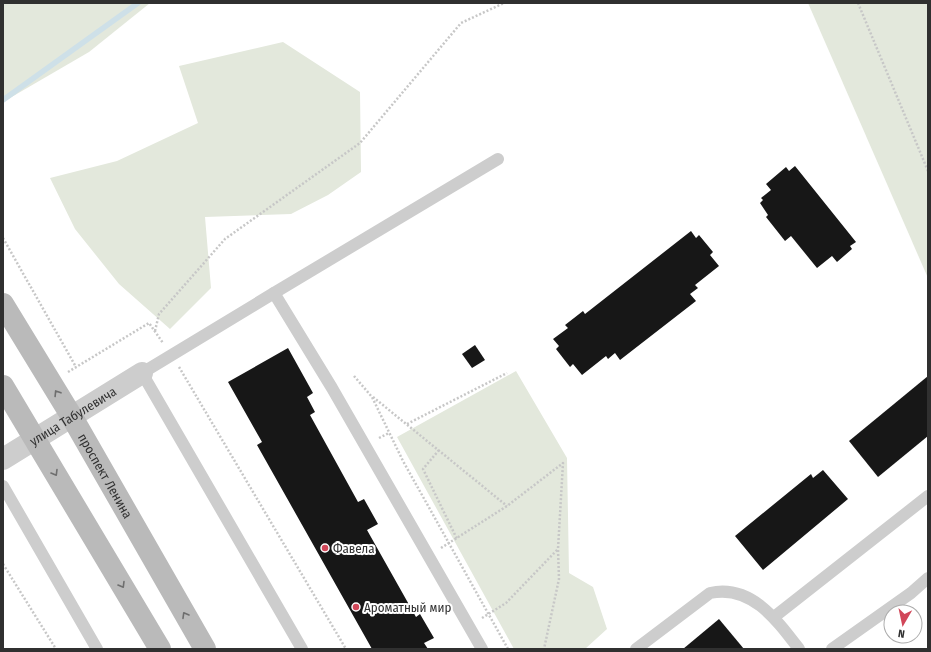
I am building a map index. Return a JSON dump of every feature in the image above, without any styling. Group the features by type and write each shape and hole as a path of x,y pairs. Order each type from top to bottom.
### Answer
{"street":[{"name":"проспект Ленина","path":"3,304 72,417 204,649"},
{"name":"улица Табулевича","path":"3,459 142,373"},
{"path":"3,386 160,649"}],"lane":[{"path":"302,649 142,373 498,159"},
{"path":"274,293 332,388 482,649"},
{"path":"3,486 96,649"},
{"path":"774,616 928,496"},
{"path":"832,649 911,593 928,578"},
{"path":"636,649 710,593 723,590 741,594 774,616 799,649"}],"path":[{"path":"155,332 159,314 225,239 360,143 461,23 504,3"},
{"path":"858,3 928,171"},
{"path":"3,238 76,367"},
{"path":"407,424 507,373"},
{"path":"354,376 372,397 440,450 507,506"},
{"path":"372,397 403,461 508,649"},
{"path":"440,450 423,469 457,539"},
{"path":"428,556 507,506 563,463 558,549 559,579 544,649"},
{"path":"468,625 506,603 558,549"},
{"path":"3,564 56,649"}],"shaded area":[{"path":"3,3 150,3 89,52 3,102"},
{"path":"808,3 928,3 928,278"},
{"path":"283,42 360,92 361,172 328,195 291,214 205,217 211,288 170,329 119,284 75,229 50,178 117,161 198,123 179,66"},
{"path":"516,371 567,458 569,573 593,587 607,629 585,649 514,649 397,437"}],"building":[{"path":"795,166 856,242 850,246 852,249 837,262 832,256 817,268 791,236 785,241 766,217 768,215 760,203 763,200 761,198 771,190 766,184 786,167 789,171"},
{"path":"691,231 696,238 699,235 713,252 710,255 719,266 695,285 698,288 690,294 696,301 620,360 615,353 608,359 606,356 582,375 573,364 570,367 556,349 559,346 553,339 568,328 565,325 583,311 585,314"},
{"path":"475,345 485,360 472,368 462,354"},
{"path":"288,348 313,393 307,397 315,412 310,415 358,502 364,499 378,524 367,530 416,617 420,614 434,638 424,643 428,649 372,649 257,445 262,442 228,382"},
{"path":"928,376 928,436 878,477 849,441"},
{"path":"823,470 848,499 763,570 735,536 811,474 813,478"},
{"path":"719,619 744,649 683,649"}],"waterway":[{"path":"3,100 138,3"}],"place":[{"name":"Фавела","path":"325,548"},
{"name":"Ароматный мир","path":"356,607"}]}
